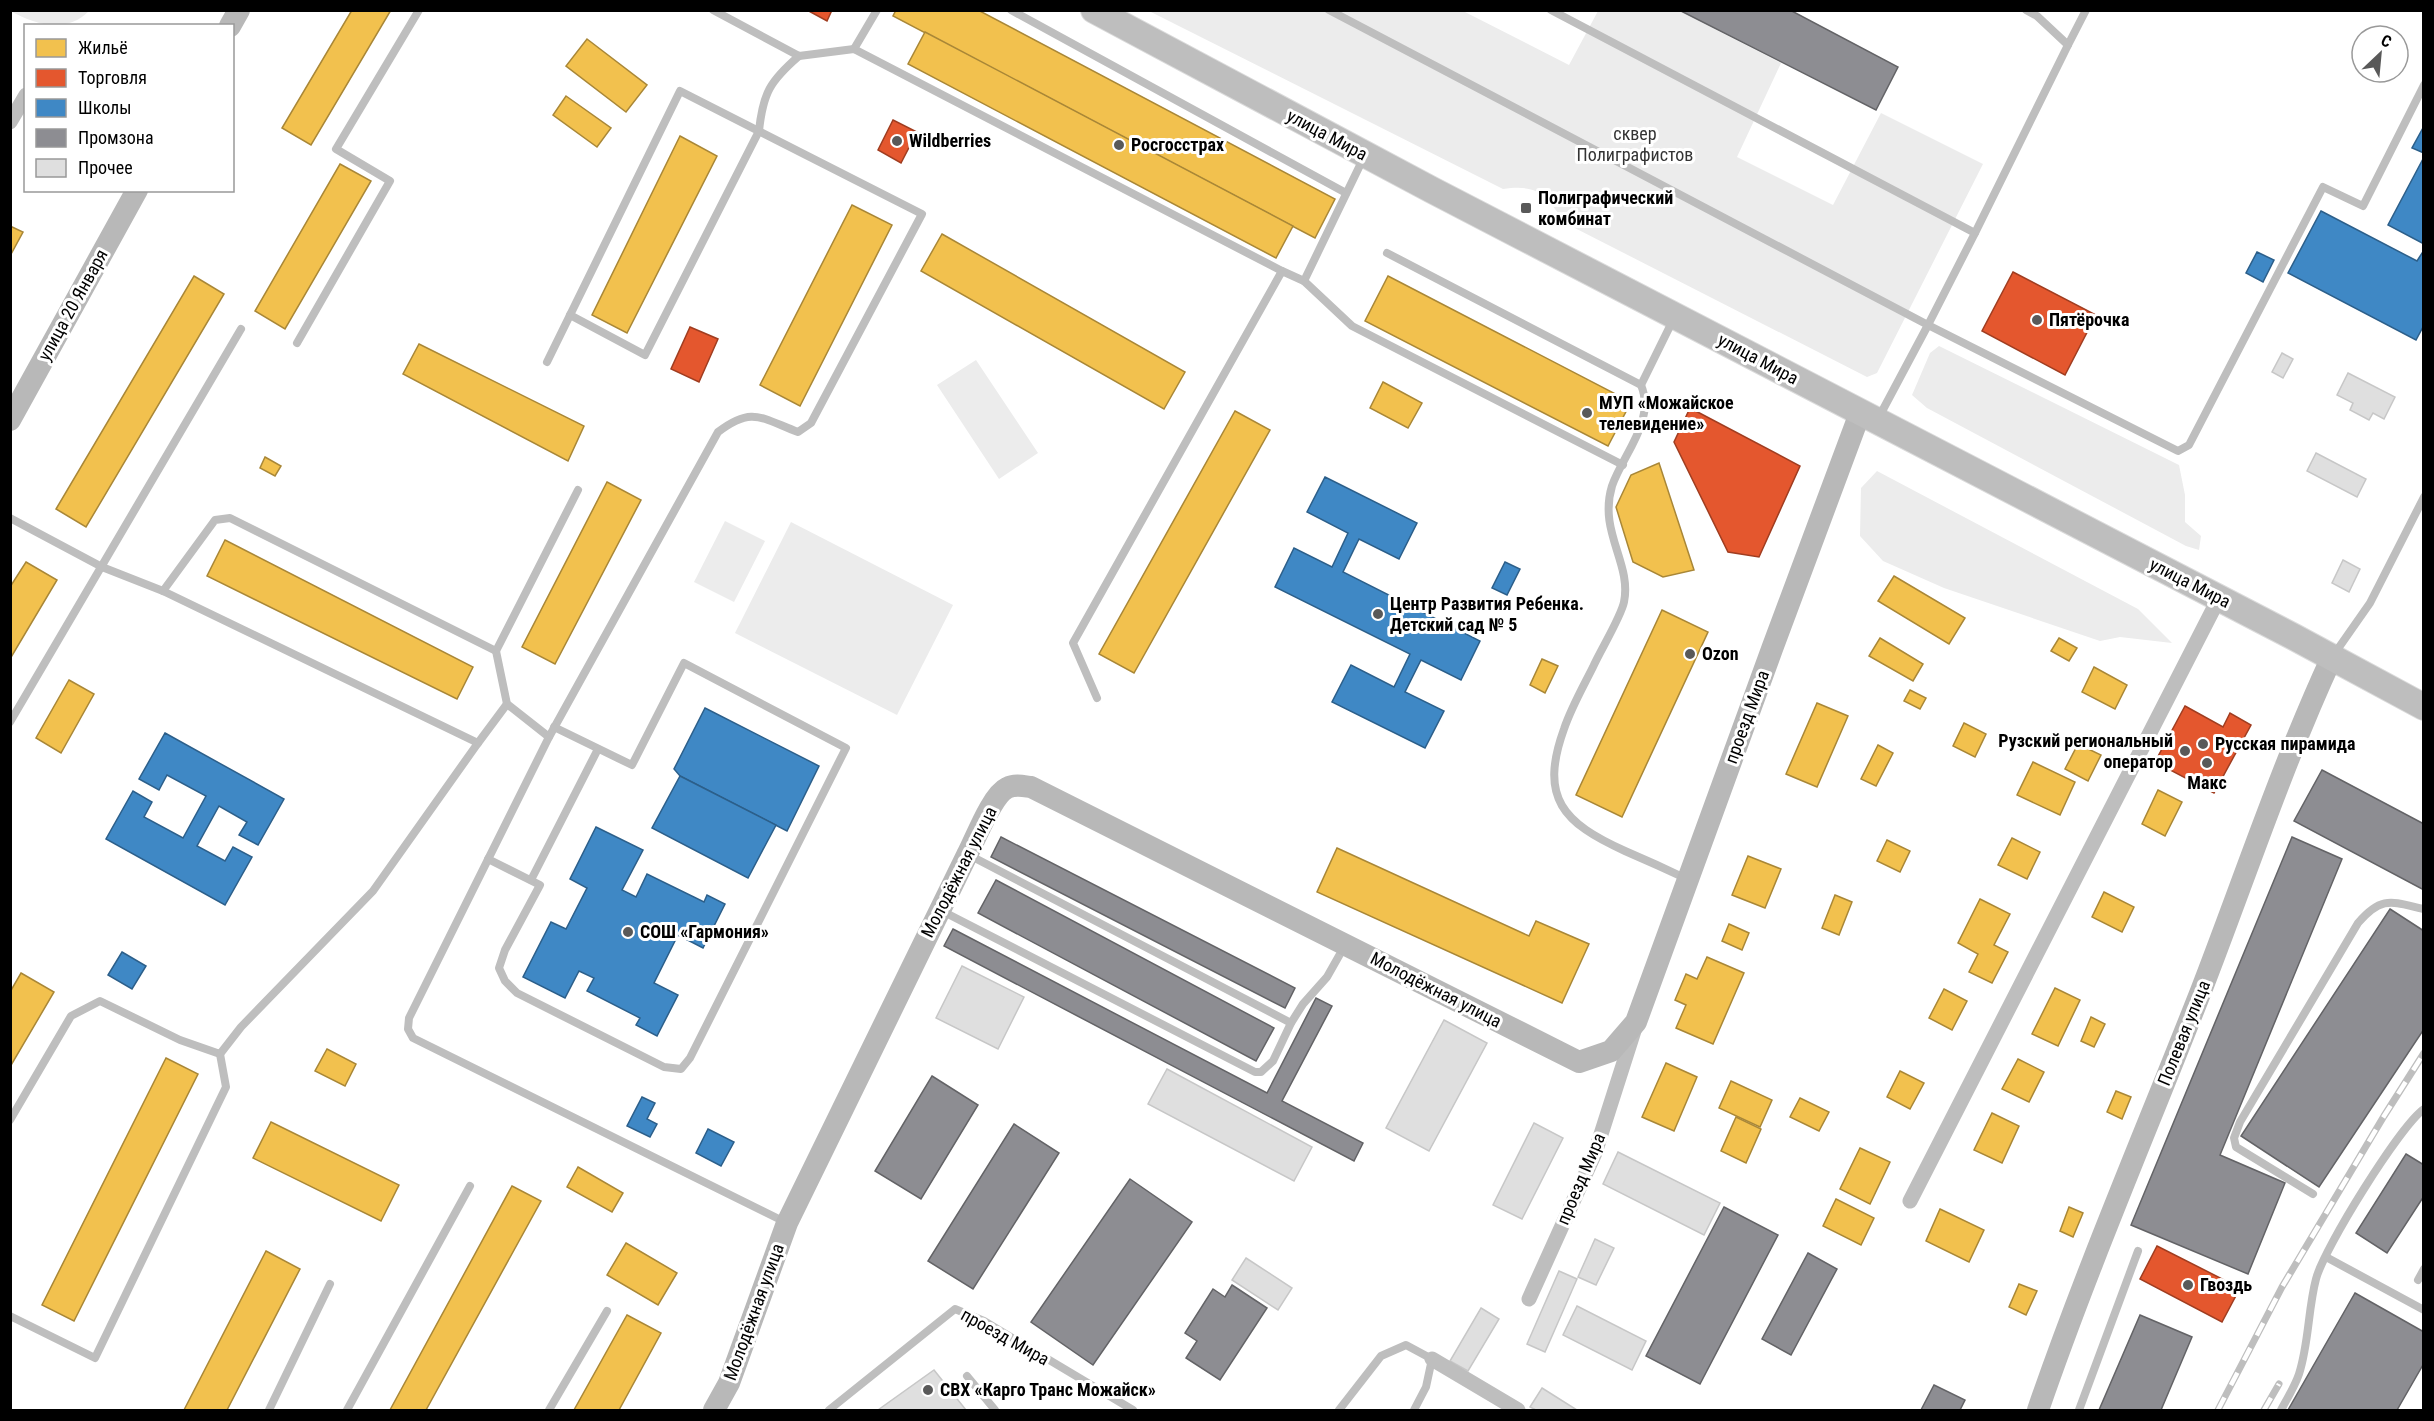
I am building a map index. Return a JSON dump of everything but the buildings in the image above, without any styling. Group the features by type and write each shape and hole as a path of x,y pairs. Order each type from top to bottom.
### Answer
{"main road":[{"name":"улица Мира","path":"1094,10 1365,155 2424,706"}],"street":[{"path":"231,24 239,10"},
{"path":"10,122 24,98"},
{"name":"улица 20 Января","path":"10,420 136,192"},
{"name":"проезд Мира","path":"1529,1299 1594,1154 1636,1022 1688,879 1869,417"},
{"path":"1910,1201 2219,598"},
{"name":"Полевая улица","path":"2038,1410 2070,1317 2200,994 2296,736 2332,657"},
{"name":"Молодёжная улица","path":"714,1410 729,1383 787,1223 967,855 999,794 1007,788 1017,785 1031,787 1579,1062"},
{"name":"проезд Мира","path":"1579,1062 1611,1051 1636,1022"},
{"path":"1432,1359 1518,1410"}],"lane":[{"path":"297,343 390,181 336,149 418,10"},
{"path":"713,10 799,56"},
{"path":"854,49 877,10"},
{"path":"1011,10 1346,193"},
{"path":"1329,10 1928,325 2178,451 2189,444 2323,187 2363,206 2424,85"},
{"path":"1551,10 1975,233"},
{"path":"2026,10 2037,16 2068,45"},
{"path":"1869,417 1928,325 2086,10"},
{"path":"570,315 645,355 759,131 762,103 777,75 799,56 854,49 1304,281 1352,326 1623,465"},
{"path":"547,362 680,91 922,214 811,423 798,432 751,414 732,421 717,432 554,727 409,1018 408,1029 413,1038 787,1223"},
{"path":"1304,281 1365,155"},
{"path":"1387,253 1641,385"},
{"path":"1097,698 1073,643 1282,271"},
{"path":"1675,316 1641,385 1646,409 1612,486 1608,523 1623,574 1624,602 1564,728 1556,758 1554,778 1563,809 1577,825 1599,839 1688,879"},
{"path":"10,722 241,329"},
{"path":"549,737 507,704 496,651 578,490"},
{"path":"2332,657 2370,603 2424,496"},
{"path":"10,518 102,567 163,591 478,743"},
{"path":"163,591 215,520 230,518 496,651"},
{"path":"488,859 540,885 505,950 499,968 505,981 517,993 664,1067 681,1069 690,1058 846,748 684,663 632,765 554,727"},
{"path":"10,1316 95,1358 226,1087 220,1054 241,1027 373,891 507,704"},
{"path":"531,880 598,749"},
{"path":"967,855 1291,1023"},
{"path":"2313,1194 2236,1147 2234,1138 2240,1122 2358,923 2377,905 2393,901 2424,909"},
{"path":"940,910 1255,1072 1261,1072 1273,1060 1291,1023 1303,1004 1328,977 1346,944"},
{"path":"10,1120 70,1016 100,1002 180,1040 220,1054"},
{"path":"2281,1410 2299,1373 2317,1276 2334,1239 2400,1134 2414,1116 2424,1109"},
{"path":"347,1410 470,1186"},
{"path":"2079,1410 2138,1251"},
{"path":"2326,1257 2424,1310"},
{"path":"2418,1280 2424,1269"},
{"path":"269,1410 330,1284"},
{"name":"проезд Мира","path":"829,1410 955,1309 984,1321 1133,1410"},
{"path":"549,1410 607,1311"},
{"path":"1339,1410 1382,1356 1406,1345 1432,1359 1426,1387 1414,1410"},
{"path":"967,1376 995,1410"}],"green space":[{"path":"10,11 89,11 66,24 46,24"},
{"name":"сквер Полиграфистов","path":"1149,11 1463,11 1569,65 1598,11 1679,11 1781,63 1737,157 1833,205 1881,113 1983,164 1877,373 1867,377 1565,223 1547,199 1533,190 1503,189"},
{"path":"1939,346 2179,465 2185,495 2185,522 2201,536 2199,550 2186,546 1927,408 1912,395 1930,353"},
{"path":"976,360 1038,453 999,479 937,385"},
{"path":"1877,471 2138,609 2172,643 2120,637 2100,641 1944,588 1883,561 1860,536 1861,488"},
{"path":"725,521 765,541 734,602 694,582"},
{"path":"791,522 953,605 897,715 735,633"}],"railway":[{"path":"2218,1410 2282,1287 2424,1053"},
{"path":"2264,1410 2279,1384"}],"place":[{"name":"Wildberries","path":"897,141"},
{"name":"Росгосстрах","path":"1119,145"},
{"name":"Полиграфический комбинат","path":"1526,208"},
{"name":"Пятёрочка","path":"2037,320"},
{"name":"МУП «Можайское телевидение»","path":"1587,413"},
{"name":"Центр Развития Ребенка. Детский сад № 5","path":"1378,614"},
{"name":"Ozon","path":"1690,654"},
{"name":"Русская пирамида","path":"2203,744"},
{"name":"Рузский региональный оператор","path":"2185,751"},
{"name":"Макс","path":"2207,763"},
{"name":"СОШ «Гармония»","path":"628,932"},
{"name":"Гвоздь","path":"2188,1285"},
{"name":"СВХ «Карго Транс Можайск»","path":"928,1390"}]}
